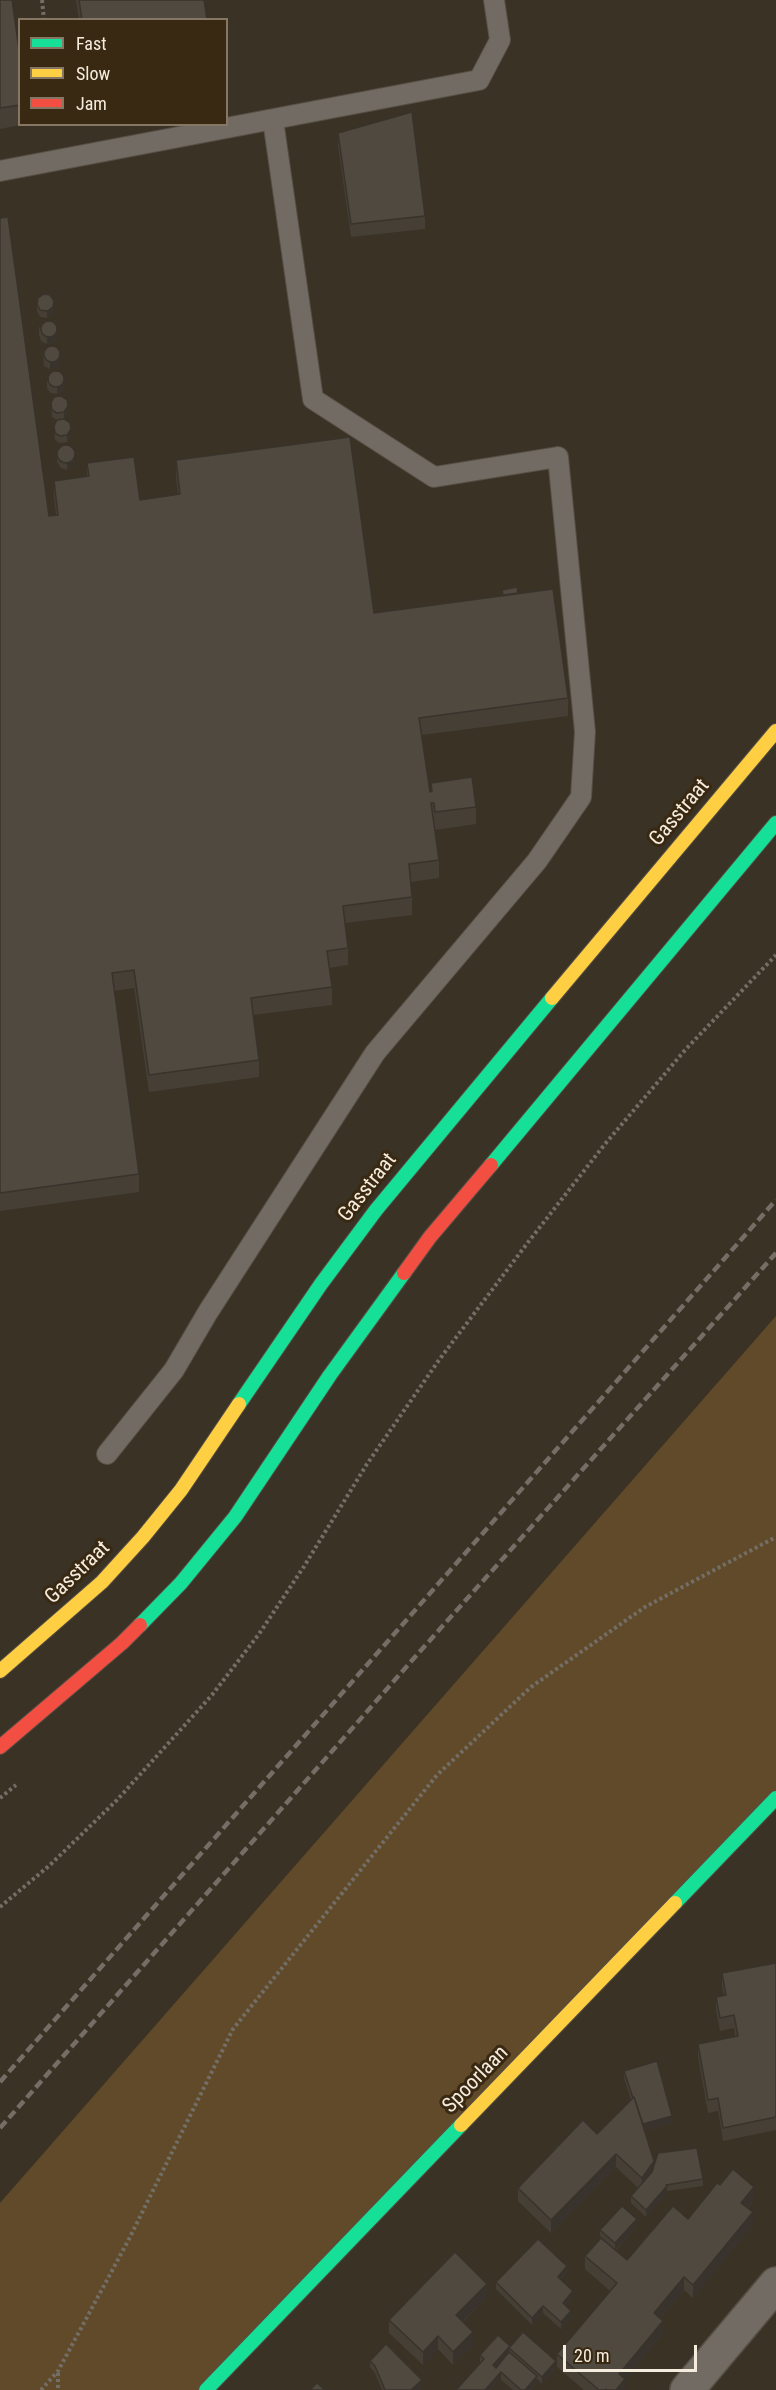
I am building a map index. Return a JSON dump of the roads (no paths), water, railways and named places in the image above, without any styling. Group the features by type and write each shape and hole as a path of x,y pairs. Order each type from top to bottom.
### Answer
{"street":[{"name":"Gasstraat","path":"0,1671 102,1582 143,1537 181,1490 321,1284 376,1210 776,731"},
{"path":"0,1747 122,1643 181,1583 235,1517 330,1375 430,1237 776,823"},
{"name":"Spoorlaan","path":"206,2390 776,1798"},
{"path":"687,2390 776,2284"}],"lane":[{"path":"0,171 479,80 500,40 494,0"},
{"path":"107,1454 174,1370 208,1312 375,1053 537,861 581,797 585,732 558,457 434,477 313,399 273,120"}],"railway":[{"path":"0,2082 776,1200"},
{"path":"0,2128 423,1648 776,1253"}]}
